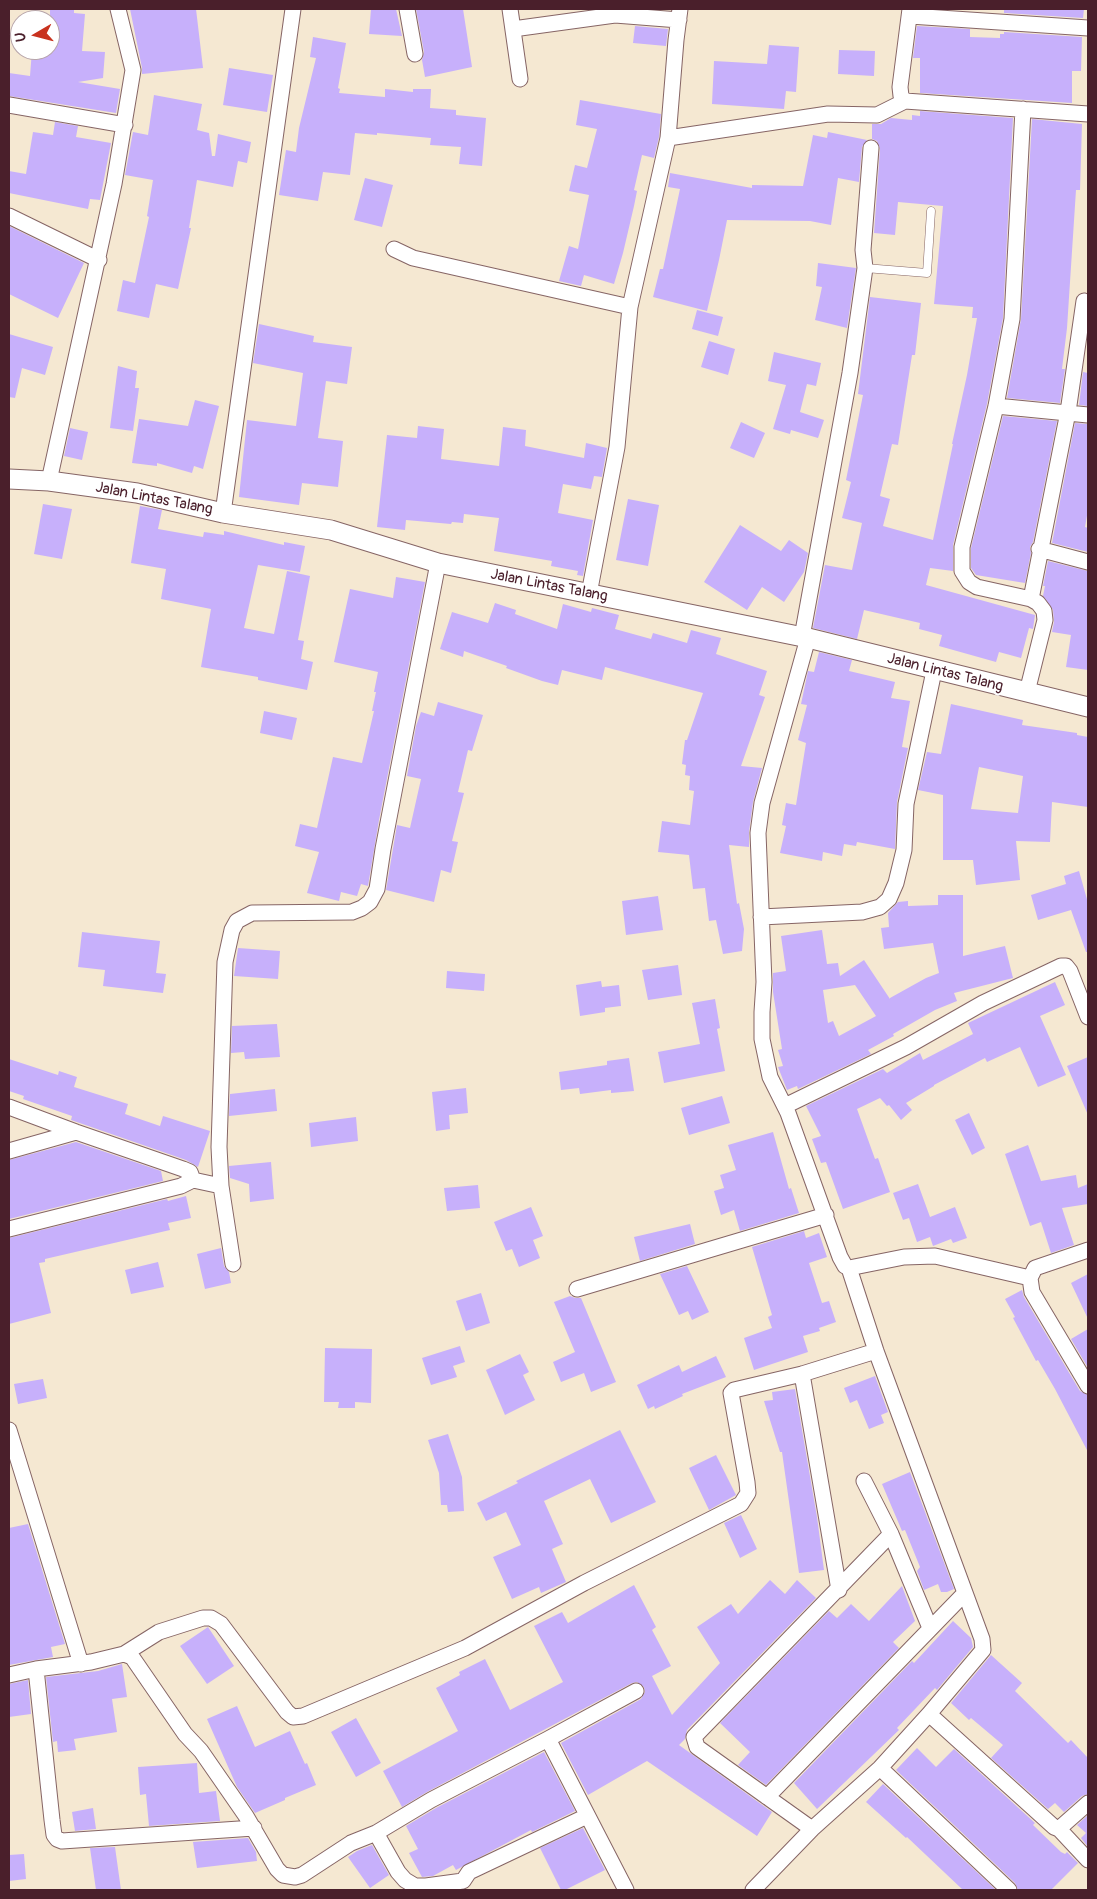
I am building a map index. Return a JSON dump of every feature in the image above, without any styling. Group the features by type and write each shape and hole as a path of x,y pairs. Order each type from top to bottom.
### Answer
{"street":[{"path":"49,481 99,260 125,125 133,70 118,9"},
{"path":"223,513 293,9"},
{"path":"407,9 415,54"},
{"path":"510,9 520,79"},
{"path":"514,29 614,12 679,14 668,138 630,307 617,447 589,594"},
{"path":"905,101 900,87 910,12 1088,28"},
{"path":"668,138 828,114 877,115 905,101 1088,114"},
{"path":"9,105 125,125"},
{"path":"1023,109 1012,319 996,406 962,547 962,571 969,582 977,587 1030,599 1038,603 1044,612 1045,620 1027,692"},
{"path":"753,1890 812,1829 880,1768 983,1650 982,1639 876,1351 849,1268 840,1257 785,1106 770,1077 762,1039 764,982 758,833 762,803 805,638 850,373 865,268 863,250 871,148"},
{"path":"9,216 99,260"},
{"path":"394,249 412,258 630,307"},
{"path":"1030,599 1068,412 1084,301"},
{"path":"996,406 1088,414"},
{"name":"Jalan Lintas Talang","path":"9,479 49,481 137,493 223,513 331,530 438,563 805,638 1088,708"},
{"path":"1039,549 1088,562"},
{"path":"233,1264 220,1186 225,962 232,930 237,921 252,913 352,912 370,902 377,889 438,563"},
{"path":"761,917 862,912 880,907 889,899 896,883 904,850 906,804 934,671"},
{"path":"785,1106 906,1046 983,1003 1061,966 1066,966 1070,970 1088,1017"},
{"path":"9,1106 76,1132 183,1169 190,1172 193,1180"},
{"path":"9,1151 76,1132"},
{"path":"9,1229 181,1186 193,1180 220,1186"},
{"path":"577,1289 826,1215"},
{"path":"1088,1250 1035,1268 1030,1278 1032,1292 1088,1386"},
{"path":"849,1268 904,1257 935,1256 1030,1278"},
{"path":"9,1675 36,1669 86,1663 124,1654 159,1632 203,1618 211,1618 221,1624 287,1712 292,1717 303,1716 465,1648 584,1583 741,1504 748,1494 747,1482 731,1393 734,1390 802,1374 876,1351"},
{"path":"802,1374 839,1590"},
{"path":"9,1430 86,1663"},
{"path":"864,1481 891,1534 930,1628"},
{"path":"812,1829 697,1747 694,1737 839,1590 891,1534"},
{"path":"767,1797 965,1593"},
{"path":"124,1654 132,1657 185,1734 201,1751 254,1828 277,1869 283,1875 295,1877 350,1843 376,1833 430,1800 636,1691"},
{"path":"36,1669 54,1834 62,1842 254,1828"},
{"path":"929,1714 1054,1827 1059,1829 1088,1860"},
{"path":"548,1739 626,1890"},
{"path":"880,1768 1009,1890"},
{"path":"1059,1829 1088,1803"},
{"path":"376,1833 398,1872 414,1886 464,1886 470,1872 587,1816"}],"lane":[{"path":"865,268 927,274 931,211"}],"building":[{"path":"74,9 74,13 85,14 82,51 105,52 103,78 78,82 120,89 116,113 9,96 9,73 30,76 31,60 60,60 60,10 50,10"},
{"path":"130,9 196,9 203,68 142,74"},
{"path":"371,9 396,9 402,36 369,34"},
{"path":"416,9 463,9 472,67 425,77 422,60 424,52"},
{"path":"1004,9 1084,9 1083,18 1004,13"},
{"path":"635,26 668,29 666,46 633,43"},
{"path":"917,26 970,29 970,37 1000,38 1000,34 1004,34 1004,32 1082,37 1081,71 1072,71 1072,103 920,93 920,58 913,58"},
{"path":"313,37 346,43 338,88 340,89 339,93 385,97 385,89 413,92 413,89 431,89 430,108 456,110 456,115 486,118 482,166 459,164 461,147 430,145 431,138 355,133 350,175 323,172 318,201 279,195 286,150 296,152 299,128 316,58 310,57"},
{"path":"769,45 799,47 796,92 786,91 784,109 712,104 714,61 767,64"},
{"path":"839,50 875,51 874,76 838,74"},
{"path":"229,68 273,75 267,112 223,105"},
{"path":"154,95 202,104 197,130 209,133 212,156 215,156 218,134 251,142 247,163 238,161 233,187 197,180 189,228 191,228 178,289 156,284 149,318 117,311 123,280 135,283 149,217 147,216 153,180 125,175 133,132 148,135"},
{"path":"580,100 661,114 659,137 654,158 642,155 634,190 637,191 634,206 614,284 584,275 581,286 559,281 569,246 578,249 589,195 569,191 575,165 587,168 597,129 576,125"},
{"path":"920,111 1013,118 1003,318 987,404 953,545 953,571 930,568 926,585 1035,615 1033,629 1029,628 1021,658 999,652 996,662 939,646 942,635 919,629 920,623 864,610 857,639 813,628 825,565 852,570 862,523 842,518 851,482 846,480 863,395 858,394 870,297 921,303 915,355 912,355 898,445 892,444 880,496 890,499 883,526 933,540 953,444 977,318 972,318 973,307 934,304 943,206 898,202 895,235 874,233 880,149 877,141 872,139 872,124 881,124 891,118 912,120 912,115 920,116"},
{"path":"1032,119 1082,124 1080,190 1076,190 1067,328 1062,369 1065,369 1060,403 1007,398 1021,319"},
{"path":"55,122 78,126 76,137 111,143 100,200 90,199 88,209 9,193 9,171 26,174 33,132 53,135"},
{"path":"828,132 867,140 862,147 859,182 838,178 831,225 810,221 727,220 707,311 653,297 660,269 663,269 680,189 668,187 670,173 752,188 752,185 803,186 813,135 827,138"},
{"path":"365,178 393,185 382,227 354,220"},
{"path":"9,226 84,263 58,318 9,294"},
{"path":"818,263 856,268 847,328 815,320 822,287 816,286"},
{"path":"697,310 723,317 718,336 692,329"},
{"path":"259,324 314,336 313,342 352,347 347,384 326,381 318,438 343,441 338,487 302,483 299,505 239,497 247,420 296,426 303,373 253,363"},
{"path":"9,334 53,347 45,375 22,368 15,398 9,397"},
{"path":"709,341 735,349 728,375 701,367"},
{"path":"774,352 821,363 816,386 807,384 800,412 824,420 818,438 791,430 790,434 773,429 786,385 768,381"},
{"path":"118,366 137,371 135,388 139,388 133,431 110,428"},
{"path":"1083,372 1088,373 1088,406 1079,405"},
{"path":"195,400 219,406 203,469 194,466 192,473 157,463 157,466 132,463 139,419 188,426"},
{"path":"1003,416 1057,421 1033,542 1030,547 1031,553 1025,583 976,575 971,568 971,548"},
{"path":"741,422 765,433 754,458 730,448"},
{"path":"1075,423 1088,424 1088,510 1085,527 1088,528 1088,552 1052,543"},
{"path":"418,426 444,429 441,459 499,466 503,427 526,430 525,446 584,458 586,443 607,448 602,477 594,476 591,489 563,484 558,513 593,520 583,576 577,575 578,571 551,566 552,561 494,551 499,518 464,514 463,523 452,522 451,524 406,520 405,530 377,527 387,435 417,438"},
{"path":"70,428 88,432 82,460 64,456"},
{"path":"628,499 659,505 648,566 616,560"},
{"path":"43,504 72,509 62,559 34,554"},
{"path":"140,506 162,510 158,529 203,537 204,532 224,535 224,531 284,545 284,542 305,546 300,572 258,565 244,628 274,634 287,571 310,576 298,640 304,641 301,659 313,662 307,690 258,680 258,677 201,667 211,609 161,599 166,569 131,563"},
{"path":"740,525 781,551 789,540 808,553 804,572 784,602 762,587 747,610 704,582"},
{"path":"1048,561 1088,571 1088,670 1066,667 1071,635 1052,632 1054,622 1053,610 1043,596"},
{"path":"396,577 425,582 368,886 361,884 357,896 341,892 339,901 307,893 319,852 295,846 300,824 317,828 333,757 362,763 374,711 372,711 378,672 334,662 350,589 393,598"},
{"path":"495,603 516,610 515,614 557,629 563,604 591,612 592,608 619,615 615,629 651,639 653,633 687,643 691,630 721,638 716,654 767,671 759,695 765,697 741,766 762,768 753,802 749,847 729,845 737,904 739,903 744,929 742,951 723,954 716,920 709,921 705,888 693,889 689,855 658,852 662,821 690,825 694,791 689,790 690,776 685,775 686,765 682,764 685,740 687,740 703,693 605,667 602,680 562,670 558,685 506,668 507,666 464,651 463,657 440,649 452,612 488,623"},
{"path":"819,652 852,660 849,671 895,682 891,698 910,701 902,747 908,748 897,802 895,849 857,842 856,846 844,844 842,856 823,852 822,861 780,853 786,826 782,825 786,803 796,805 806,743 798,740 807,705 801,704 808,671 814,672"},
{"path":"438,702 483,715 472,751 468,750 458,792 464,793 452,841 458,842 451,873 441,870 434,902 386,890 397,825 410,828 421,779 407,776 416,726 421,712 434,716"},
{"path":"951,704 1023,720 1022,725 1077,733 1077,735 1088,737 1088,807 1052,802 1050,842 1016,841 1020,880 976,885 973,860 943,860 943,795 918,790 927,752 941,754","holes":["979,767 1023,776 1018,813 971,809"]},
{"path":"264,711 297,718 292,740 260,733"},
{"path":"1079,871 1088,903 1088,952 1086,952 1071,910 1038,920 1031,895 1066,884 1064,876"},
{"path":"938,895 963,895 963,956 1005,946 1013,978 954,993 957,1001 935,1010 893,1034 894,1036 868,1050 871,1054 798,1089 797,1086 787,1090 778,1067 783,1066 778,1050 782,1049 773,992 773,973 786,971 781,936 822,930 827,964 838,963 840,976 864,960 890,999 926,978 939,973 933,943 884,949 881,928 889,927 888,913 898,902 908,901 908,906 938,905","holes":["855,985 876,1016 839,1036 833,1021 828,1023 823,990"]},
{"path":"658,896 663,930 626,935 622,901"},
{"path":"82,932 160,941 156,973 166,974 163,993 103,986 105,970 78,967"},
{"path":"238,948 280,951 278,979 234,976"},
{"path":"678,965 682,995 648,1000 642,970"},
{"path":"447,971 485,974 484,991 446,988"},
{"path":"601,981 602,987 619,985 621,1006 605,1008 605,1012 580,1016 576,985"},
{"path":"1055,982 1065,1005 1040,1016 1066,1075 1038,1087 1020,1047 987,1062 985,1058 934,1085 906,1103 912,1110 901,1120 889,1105 887,1106 880,1098 857,1109 875,1159 878,1158 890,1192 843,1209 826,1162 821,1163 812,1139 821,1136 806,1106 883,1069 887,1073 920,1053 923,1060 973,1034 968,1023"},
{"path":"715,999 720,1028 717,1029 725,1071 664,1083 658,1052 700,1044 692,1003"},
{"path":"277,1024 280,1057 245,1059 244,1052 231,1053 232,1026"},
{"path":"1088,1057 1088,1115 1067,1066"},
{"path":"629,1058 634,1091 611,1093 611,1090 580,1094 579,1088 561,1090 559,1072 607,1065 607,1061"},
{"path":"9,1059 58,1075 59,1071 77,1077 74,1087 128,1104 125,1114 160,1126 163,1116 210,1131 198,1167 186,1160 71,1120 72,1116 23,1099 24,1096 9,1091"},
{"path":"466,1088 468,1113 449,1115 450,1129 436,1131 432,1092"},
{"path":"275,1089 277,1111 229,1116 230,1094"},
{"path":"722,1096 730,1123 689,1135 681,1108"},
{"path":"969,1113 985,1148 972,1155 955,1120"},
{"path":"356,1117 358,1141 311,1147 309,1123"},
{"path":"773,1132 789,1189 791,1188 799,1213 740,1231 734,1210 721,1215 714,1191 724,1188 720,1175 736,1170 728,1145"},
{"path":"76,1142 161,1171 163,1181 9,1219 9,1160"},
{"path":"1028,1145 1041,1181 1076,1175 1078,1188 1088,1184 1088,1204 1062,1208 1074,1245 1051,1253 1041,1222 1030,1226 1005,1154"},
{"path":"271,1162 274,1199 250,1202 249,1184 230,1178 229,1166"},
{"path":"918,1184 930,1217 955,1207 967,1238 953,1243 951,1239 933,1246 930,1237 917,1242 909,1218 903,1220 893,1193"},
{"path":"478,1185 480,1208 447,1211 444,1188"},
{"path":"186,1196 191,1218 168,1223 170,1230 45,1259 45,1262 39,1263 51,1313 9,1324 9,1238"},
{"path":"531,1207 543,1236 533,1240 540,1258 519,1267 512,1249 506,1251 494,1222"},
{"path":"690,1224 695,1244 640,1261 634,1237"},
{"path":"804,1231 806,1238 819,1233 827,1257 809,1263 822,1303 829,1301 836,1322 819,1328 820,1331 803,1336 808,1352 754,1370 744,1338 772,1328 768,1317 772,1315 752,1247"},
{"path":"221,1248 224,1266 229,1272 231,1283 205,1289 197,1254"},
{"path":"158,1262 164,1287 131,1294 125,1270"},
{"path":"687,1266 709,1312 692,1320 688,1311 679,1315 660,1274"},
{"path":"1088,1274 1088,1319 1071,1283"},
{"path":"1022,1290 1024,1297 1080,1391 1088,1395 1088,1452 1055,1389 1038,1360 1036,1361 1005,1299"},
{"path":"481,1293 490,1323 466,1331 456,1301"},
{"path":"570,1296 581,1298 616,1382 591,1392 584,1373 561,1382 553,1362 575,1352 554,1302"},
{"path":"1088,1329 1088,1368 1071,1339"},
{"path":"460,1346 465,1362 453,1366 457,1377 431,1385 422,1358"},
{"path":"325,1348 372,1349 371,1403 355,1402 355,1408 338,1408 339,1402 324,1402"},
{"path":"520,1354 529,1372 523,1375 535,1400 505,1415 486,1370"},
{"path":"716,1356 726,1377 682,1394 683,1396 655,1409 654,1406 648,1409 637,1385 679,1365 682,1372"},
{"path":"875,1376 888,1412 881,1415 884,1423 869,1429 857,1400 850,1403 844,1388"},
{"path":"43,1379 47,1398 18,1404 14,1384"},
{"path":"795,1389 824,1570 799,1573 782,1452 780,1452 764,1401 773,1400 772,1392"},
{"path":"620,1430 656,1502 611,1523 590,1479 544,1501 563,1544 552,1549 566,1582 541,1593 539,1587 512,1599 493,1557 521,1545 506,1512 486,1521 477,1503 518,1483 516,1481"},
{"path":"448,1434 462,1477 464,1511 448,1512 447,1505 441,1505 439,1473 428,1440"},
{"path":"716,1455 736,1495 709,1510 689,1468"},
{"path":"910,1472 954,1589 947,1592 941,1592 938,1584 924,1590 917,1571 920,1567 905,1530 902,1531 882,1484"},
{"path":"741,1515 757,1549 740,1558 724,1523"},
{"path":"28,1524 65,1644 51,1647 53,1657 9,1665 9,1528"},
{"path":"770,1580 785,1594 797,1580 816,1598 687,1730 685,1739 679,1745 772,1812 757,1836 647,1761 588,1795 561,1743 641,1699 645,1692 644,1687 637,1682 427,1792 402,1807 383,1771 458,1731 436,1688 460,1675 459,1672 485,1659 510,1710 563,1682 534,1626 562,1612 568,1623 634,1585 656,1627 652,1630 671,1666 652,1676 672,1715 720,1663 697,1627 731,1604 738,1614"},
{"path":"902,1586 915,1621 893,1642 899,1648 766,1785 738,1765 750,1752 720,1723 829,1611 837,1618 851,1604 869,1621"},
{"path":"953,1621 971,1638 973,1647 937,1690 935,1688 897,1728 899,1730 817,1809 794,1783 912,1661 914,1663"},
{"path":"208,1627 234,1666 207,1684 180,1646"},
{"path":"991,1655 1022,1683 1015,1691 1068,1743 1071,1740 1088,1758 1088,1794 1082,1796 1064,1812 1055,1803 1048,1809 991,1758 1003,1745 971,1718 969,1720 951,1703"},
{"path":"122,1664 127,1697 112,1699 117,1732 74,1739 76,1750 58,1752 57,1741 53,1742 46,1677 98,1671"},
{"path":"28,1680 31,1714 9,1717 9,1684"},
{"path":"237,1706 255,1747 290,1731 316,1785 255,1813 237,1787 207,1719"},
{"path":"356,1718 381,1763 356,1777 331,1732"},
{"path":"917,1748 936,1767 954,1749 1035,1823 1033,1825 1061,1852 1065,1854 1067,1852 1078,1863 1051,1890 1018,1890 1015,1883 896,1770"},
{"path":"544,1752 575,1811 532,1832 531,1830 456,1870 453,1865 433,1876 422,1877 409,1853 418,1849 406,1826 436,1808"},
{"path":"197,1763 199,1793 216,1791 220,1821 149,1826 146,1794 140,1795 138,1767"},
{"path":"883,1784 996,1890 963,1890 907,1837 866,1802"},
{"path":"93,1808 96,1829 75,1831 72,1812"},
{"path":"1088,1815 1088,1847 1081,1838 1086,1833 1077,1825"},
{"path":"583,1828 605,1870 565,1890 561,1890 540,1848"},
{"path":"248,1838 256,1852 257,1861 197,1868 193,1842"},
{"path":"372,1845 389,1875 370,1888 348,1857"},
{"path":"115,1847 121,1890 96,1890 90,1848"},
{"path":"24,1854 26,1879 9,1881 9,1855"}]}
